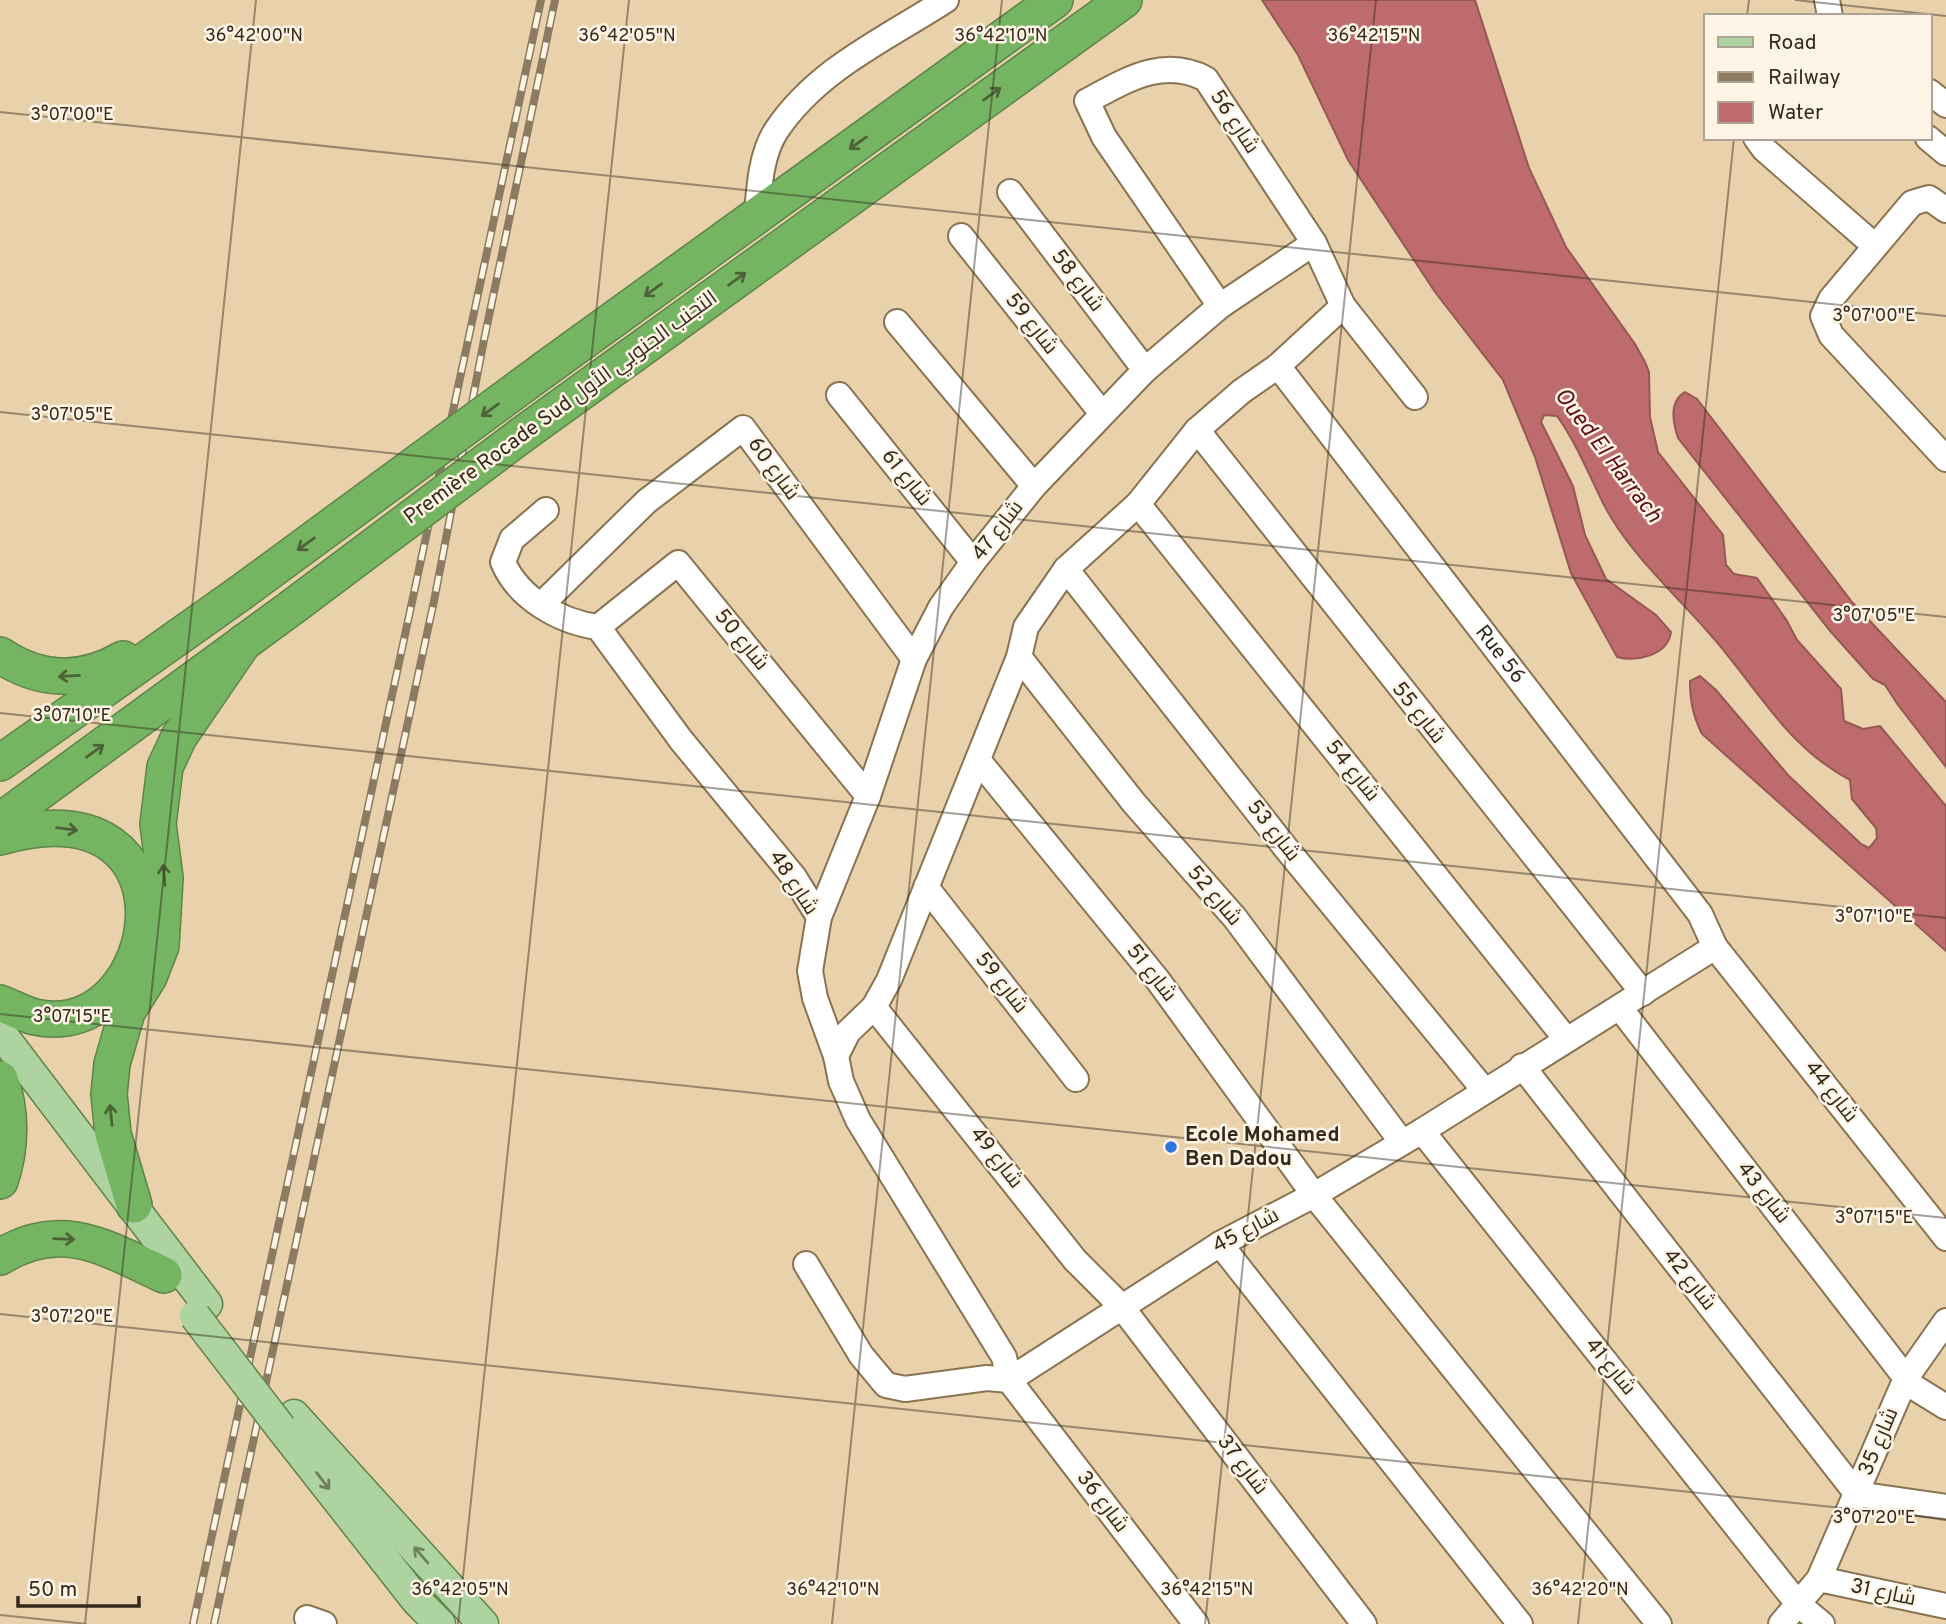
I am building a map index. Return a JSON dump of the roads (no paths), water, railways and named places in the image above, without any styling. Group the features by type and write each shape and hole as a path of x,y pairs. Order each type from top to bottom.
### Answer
{"highway":[{"name":"Première Rocade Sud التجنب الجنوبي الأول","path":"0,763 239,594 757,214 914,104 1055,0"},
{"name":"Première Rocade Sud التجنب الجنوبي الأول","path":"0,821 523,434 1124,0"},
{"path":"0,654 27,670 47,676 89,674 109,667 239,594"},
{"path":"134,1205 113,1134 109,1094 112,1064 127,1012 149,977 161,946 165,878 158,824 165,767 179,737 244,642"},
{"path":"0,837 42,828 63,828 89,833 114,844 129,860 145,908 141,939 130,970 117,989 95,1008 64,1017 36,1017 0,1003"},
{"path":"0,1080 9,1114 5,1166 0,1181"},
{"path":"0,1257 34,1241 57,1237 78,1239 104,1246 164,1275"}],"main road":[{"path":"0,1032 134,1205 201,1310 287,1421 417,1601 440,1624"},
{"path":"0,1058 164,1275 201,1310"},
{"path":"287,1421 483,1624"}],"street":[{"path":"757,214 760,179 775,133 804,99 834,70 946,0"},
{"name":"شارع 56","path":"1220,306 1104,138 1087,101 1143,72 1190,71 1206,79 1314,243 1343,306 1415,397"},
{"path":"1932,94 1946,106"},
{"path":"1757,140 1764,149 1875,246"},
{"path":"1930,140 1946,153"},
{"name":"شارع 58","path":"1010,192 1145,369"},
{"path":"1946,210 1934,200 1917,199 1826,306 1825,323 1831,335 1946,459"},
{"name":"شارع 59","path":"961,236 1101,412"},
{"name":"شارع 47","path":"819,917 869,796 914,659 941,607 973,562 1034,485 1145,369 1220,306 1314,243"},
{"path":"835,1056 848,1032 874,1007 889,980 1018,657 1026,627 1066,569 1138,504 1197,430 1242,391 1278,366 1343,306"},
{"path":"897,322 1034,485"},
{"name":"Rue 56","path":"1278,366 1700,914 1715,947"},
{"name":"شارع 61","path":"839,395 973,562"},
{"name":"شارع 60","path":"541,605 647,500 743,428 914,659"},
{"name":"شارع 55","path":"1197,430 1643,993"},
{"name":"شارع 54","path":"1138,504 1566,1039"},
{"path":"546,510 512,539 503,562 510,577 541,605 575,624 598,626"},
{"name":"شارع 50","path":"598,626 678,563 869,796"},
{"name":"شارع 53","path":"1066,569 1285,847 1484,1090"},
{"name":"شارع 48","path":"598,626 681,740 794,877 819,917 810,971 815,998 841,1081 858,1120 1004,1357 1009,1380"},
{"name":"شارع 52","path":"1018,657 1134,803 1235,918 1412,1136"},
{"name":"شارع 51","path":"978,760 1157,979 1314,1195 1659,1624"},
{"name":"شارع 59","path":"926,887 1076,1079"},
{"name":"شارع 45","path":"1009,1380 1220,1244 1314,1195 1715,947"},
{"name":"شارع 44","path":"1715,947 1946,1238"},
{"name":"شارع 49","path":"874,1007 1075,1259 1121,1306"},
{"name":"شارع 43","path":"1620,1008 1906,1378 1923,1396 1946,1407"},
{"name":"شارع 42","path":"1522,1066 1857,1494"},
{"name":"شارع 41","path":"1412,1136 1798,1604 1822,1624"},
{"path":"1220,1244 1520,1624"},
{"path":"806,1264 861,1354 886,1385 905,1389 987,1378 1009,1380"},
{"name":"شارع 37","path":"1121,1306 1364,1624"},
{"name":"شارع 35","path":"1781,1624 1819,1579 1906,1378 1946,1321"},
{"name":"شارع 36","path":"1009,1380 1196,1624"},
{"path":"1857,1494 1946,1507"},
{"name":"شارع 31","path":"1819,1579 1946,1606"}],"water":[{"name":"Oued El Harrach","path":"1262,0 1475,0 1529,168 1566,247 1645,362 1649,372 1650,417 1658,452 1723,535 1726,565 1734,574 1757,578 1797,640 1841,689 1844,721 1863,729 1880,726 1946,806 1946,951 1702,734 1694,715 1690,688 1690,681 1700,676 1716,690 1788,775 1861,844 1869,848 1877,838 1876,828 1852,799 1850,780 1827,766 1789,732 1708,632 1652,572 1614,523 1577,449 1557,416 1544,415 1541,422 1573,486 1585,535 1606,579 1656,615 1671,632 1669,640 1658,652 1642,658 1617,657 1571,573 1535,457 1503,380 1435,292 1348,160 1298,55"},
{"path":"1685,392 1697,399 1852,602 1946,702 1946,767 1885,685 1873,679 1831,632 1678,438 1674,407"}],"railway":[{"path":"193,1624 541,0"},
{"path":"214,1624 434,601 484,340 555,0"}],"place":[{"name":"Ecole Mohamed Ben Dadou","path":"1171,1147"}]}
